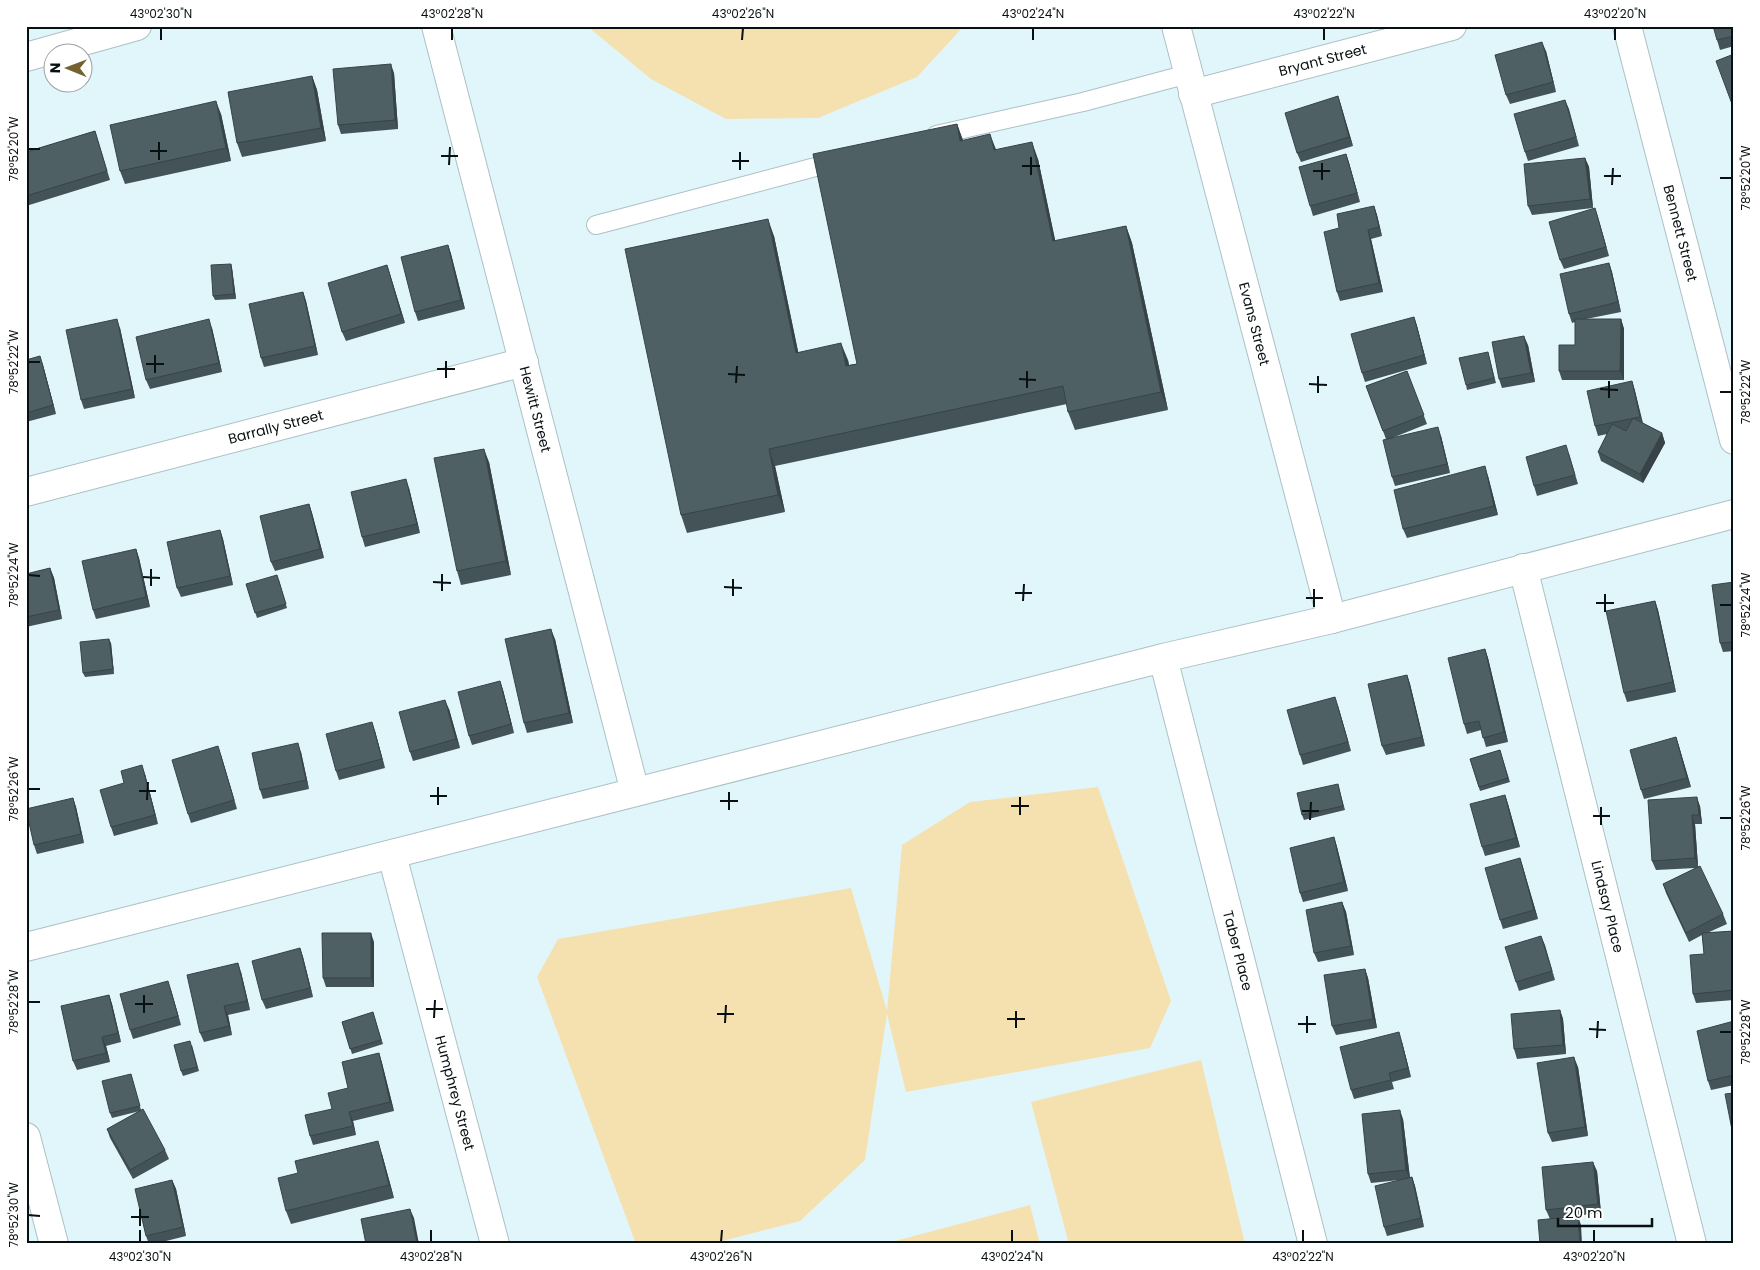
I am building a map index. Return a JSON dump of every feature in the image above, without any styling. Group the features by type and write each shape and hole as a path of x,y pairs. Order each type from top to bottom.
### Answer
{"street":[{"path":"26,57 136,26"},
{"name":"Hewitt Street","path":"436,26 635,792"},
{"name":"Evans Street","path":"1176,26 1332,620"},
{"name":"Bryant Street","path":"1191,84 1452,26"},
{"name":"Bennett Street","path":"1627,26 1734,440"},
{"name":"Barrally Street","path":"26,492 524,362"},
{"path":"26,947 1163,658 1332,620 1523,568 1734,514"},
{"name":"Lindsay Place","path":"1523,568 1692,1244"},
{"name":"Taber Place","path":"1163,658 1313,1244"},
{"name":"Humphrey Street","path":"392,855 495,1244"},
{"path":"26,1137 54,1244"}],"lane":[{"path":"919,139 1083,102 1191,84"},
{"path":"596,225 852,157"}],"shaded area":[{"path":"587,26 964,26 917,77 818,118 726,119 651,79"},
{"path":"1098,787 1171,1001 1150,1048 906,1092 887,1014 865,1160 800,1221 711,1244 636,1244 537,977 558,939 851,888 887,1011 902,845 970,802"},
{"path":"1201,1060 1245,1244 1069,1244 1031,1102"},
{"path":"1030,1205 1040,1244 884,1244"}],"building":[{"path":"1713,26 1734,26 1734,36 1717,40"},
{"path":"1542,42 1553,82 1506,95 1495,55"},
{"path":"1734,54 1734,103 1732,104 1716,61"},
{"path":"391,64 395,120 338,125 333,69"},
{"path":"312,76 321,128 237,143 228,92"},
{"path":"1338,96 1349,137 1297,153 1285,113"},
{"path":"1565,100 1576,137 1525,152 1514,114"},
{"path":"216,101 226,148 120,171 110,125"},
{"path":"957,124 960,141 990,134 994,150 1032,142 1053,241 1126,226 1161,392 1068,412 1063,386 769,449 778,495 681,515 625,249 768,219 796,353 841,343 846,366 857,364 813,154"},
{"path":"95,131 107,171 26,196 26,152"},
{"path":"1346,154 1357,193 1310,206 1299,167"},
{"path":"1585,158 1590,199 1528,206 1524,164"},
{"path":"1374,206 1379,227 1368,230 1379,283 1337,292 1324,232 1339,228 1337,214"},
{"path":"1595,208 1606,247 1560,260 1549,222"},
{"path":"448,245 461,300 415,312 401,257"},
{"path":"1609,263 1618,302 1569,314 1560,274"},
{"path":"231,264 234,294 213,296 211,265"},
{"path":"387,265 401,314 342,332 328,283"},
{"path":"303,292 315,346 261,358 249,304"},
{"path":"1414,317 1424,355 1362,373 1351,334"},
{"path":"117,319 132,389 81,400 66,330"},
{"path":"209,319 219,363 146,380 136,337"},
{"path":"1575,319 1621,319 1620,371 1559,371 1559,345 1575,345"},
{"path":"1524,336 1531,373 1499,379 1492,342"},
{"path":"1488,352 1494,378 1466,385 1459,358"},
{"path":"40,356 53,405 26,413 26,360"},
{"path":"1407,371 1424,415 1383,431 1366,386"},
{"path":"1632,381 1640,417 1595,426 1587,391"},
{"path":"1633,418 1662,433 1640,474 1598,452 1612,424 1626,431"},
{"path":"1438,427 1447,464 1392,477 1383,440"},
{"path":"1566,445 1575,475 1534,486 1526,457"},
{"path":"484,449 506,561 457,571 434,458"},
{"path":"1485,466 1494,506 1403,529 1394,490"},
{"path":"406,479 417,524 362,537 351,492"},
{"path":"309,504 320,549 271,562 260,516"},
{"path":"220,530 230,576 177,588 167,542"},
{"path":"136,549 146,597 93,610 82,561"},
{"path":"50,568 59,610 26,617 26,574"},
{"path":"277,575 286,604 255,613 246,584"},
{"path":"1734,582 1734,642 1720,643 1712,585"},
{"path":"1655,601 1673,682 1624,693 1606,611"},
{"path":"551,629 569,713 524,723 505,639"},
{"path":"109,639 113,669 83,673 80,642"},
{"path":"1485,649 1504,732 1483,738 1479,721 1464,724 1448,658"},
{"path":"1407,675 1422,737 1382,746 1368,684"},
{"path":"500,681 511,724 469,736 458,692"},
{"path":"1335,697 1348,742 1300,755 1287,710"},
{"path":"445,700 456,739 410,752 399,712"},
{"path":"372,722 382,759 336,771 326,734"},
{"path":"1676,737 1687,778 1641,790 1630,750"},
{"path":"298,743 306,780 260,790 252,753"},
{"path":"218,746 234,800 188,814 172,760"},
{"path":"1500,750 1508,778 1479,787 1470,759"},
{"path":"142,765 155,815 111,827 100,790 124,783 121,771"},
{"path":"1338,784 1343,806 1302,815 1297,793"},
{"path":"1505,795 1516,838 1482,847 1470,804"},
{"path":"1697,797 1699,815 1692,815 1695,858 1652,861 1648,800"},
{"path":"73,798 81,834 34,845 26,809"},
{"path":"1334,837 1344,882 1300,893 1290,848"},
{"path":"1520,858 1534,910 1500,920 1485,868"},
{"path":"1700,866 1723,914 1686,933 1663,884"},
{"path":"1342,902 1351,946 1314,953 1306,910"},
{"path":"1734,931 1734,990 1693,994 1690,955 1704,954 1702,933"},
{"path":"322,933 371,933 371,978 323,978"},
{"path":"1541,936 1552,971 1516,982 1505,947"},
{"path":"300,948 310,988 262,1000 252,961"},
{"path":"238,963 247,1001 224,1006 229,1026 200,1033 187,975"},
{"path":"1365,969 1373,1019 1332,1026 1324,975"},
{"path":"168,981 178,1016 130,1030 120,994"},
{"path":"109,995 118,1033 102,1037 106,1053 73,1061 61,1006"},
{"path":"1560,1010 1563,1045 1514,1049 1511,1014"},
{"path":"373,1012 381,1040 350,1049 342,1022"},
{"path":"1734,1021 1734,1075 1708,1081 1697,1031"},
{"path":"1399,1032 1408,1068 1389,1073 1391,1080 1351,1090 1340,1047"},
{"path":"190,1041 197,1067 181,1071 174,1045"},
{"path":"379,1053 390,1102 349,1112 353,1126 310,1136 305,1115 332,1109 328,1093 348,1088 342,1062"},
{"path":"1574,1057 1585,1127 1548,1133 1537,1063"},
{"path":"131,1074 140,1106 110,1113 102,1081"},
{"path":"1734,1093 1734,1140 1725,1094"},
{"path":"143,1109 165,1150 130,1170 107,1129"},
{"path":"1400,1110 1406,1170 1368,1174 1362,1114"},
{"path":"378,1141 389,1185 286,1211 278,1178 298,1173 295,1161"},
{"path":"1593,1162 1598,1204 1546,1210 1542,1167"},
{"path":"1412,1177 1421,1218 1384,1227 1375,1186"},
{"path":"172,1180 183,1227 146,1236 135,1189"},
{"path":"410,1209 417,1244 366,1244 361,1219"},
{"path":"1578,1216 1580,1244 1540,1244 1538,1220"}]}
